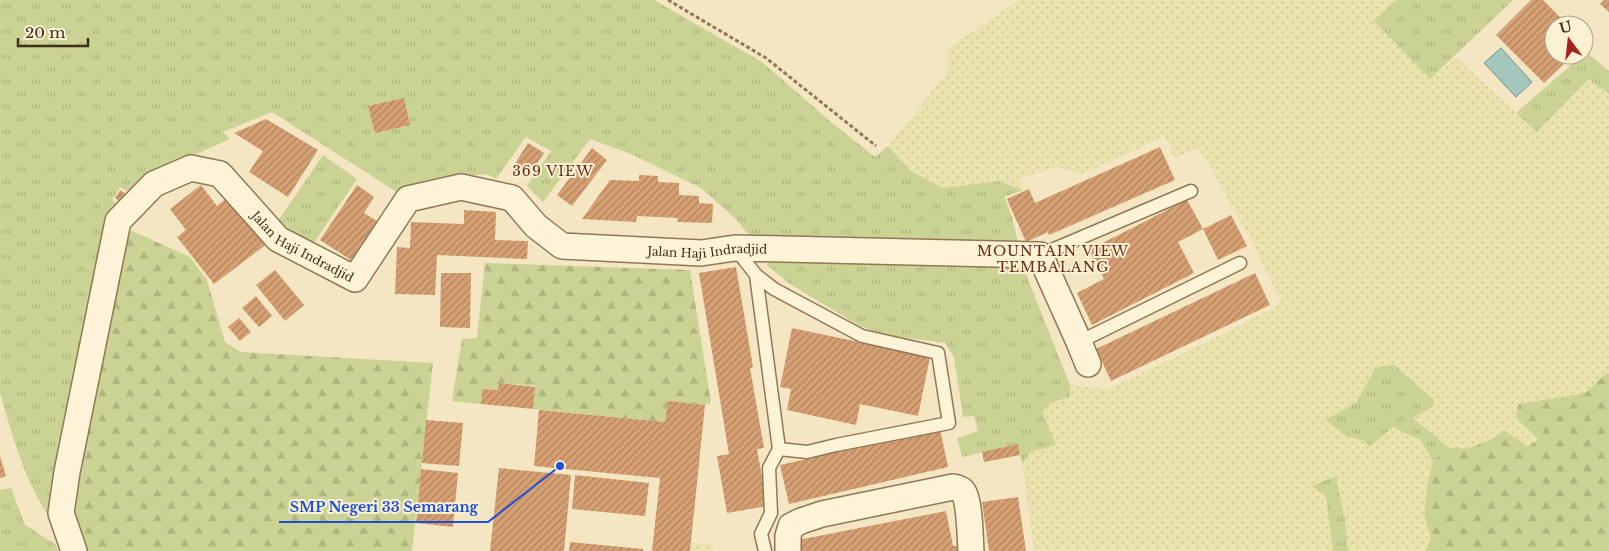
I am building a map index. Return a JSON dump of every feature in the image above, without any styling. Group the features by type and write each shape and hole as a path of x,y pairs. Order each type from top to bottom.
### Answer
{"street":[{"name":"Jalan Haji Indradjid","path":"74,551 61,513 67,472 118,221 154,184 191,168 220,174 278,240 354,279 408,199 461,187 512,198 536,226 562,246 701,253 735,248 1040,255"},
{"path":"1040,255 1083,353"},
{"path":"788,551 788,536 791,526 801,521 822,514 953,487 959,488 964,493 971,551"}],"lane":[{"path":"1040,255 1191,191"},
{"path":"735,248 756,275 774,290 862,336 938,353 949,423 807,452 779,449"},
{"path":"1083,353 1240,263"},
{"path":"756,275 779,449 769,468 772,514 761,534 766,551"}],"path":[{"path":"668,0 766,58 876,146"}],"shaded area":[{"path":"1019,0 1396,0 1374,21 1430,79 1456,57 1536,131 1590,79 1609,94 1609,374 1607,373 1585,393 1519,404 1515,417 1538,439 1528,447 1504,430 1490,440 1470,448 1449,448 1413,418 1433,408 1376,367 1356,403 1327,420 1346,436 1364,441 1393,426 1420,440 1433,461 1427,486 1424,514 1431,539 1425,551 1348,551 1345,520 1336,477 1326,497 1333,551 1034,551 1022,464 1031,452 1056,445 1042,412 1052,402 1070,397 1070,385 1108,389 1229,331 1281,303 1253,243 1199,148 1174,158 1165,136 1083,174 1057,167 1021,178 1023,190 998,181 943,188 911,171 888,146 948,72 948,48"},
{"path":"691,543 713,544 712,551 690,551"}],"green space":[{"path":"0,0 654,0 762,62 831,122 875,157 888,146 911,171 943,188 998,181 1023,190 1004,197 1012,217 1024,269 1070,385 1070,397 1052,402 1042,412 1056,445 1031,452 1022,464 1018,444 962,457 957,438 978,431 974,416 963,417 954,357 945,343 884,335 858,325 790,284 767,265 768,258 735,218 701,188 631,154 590,139 543,202 527,186 551,151 526,137 496,179 487,174 425,180 398,193 272,112 223,132 230,139 170,166 131,193 120,187 112,200 122,208 51,520 27,474 0,392"},
{"path":"1396,0 1513,0 1430,79 1374,21"},
{"path":"1594,59 1609,71 1609,94 1589,79 1537,132 1516,113 1571,65 1594,65"},
{"path":"323,155 357,179 313,244 278,221"},
{"path":"128,229 190,257 207,280 225,342 241,352 433,363 412,551 84,551 58,510"},
{"path":"485,263 690,270 711,403 705,405 668,402 665,422 533,409 535,386 499,383 498,390 482,389 481,404 452,401 462,339 477,338"},
{"path":"1394,365 1434,400 1433,407 1413,418 1449,448 1433,461 1420,440 1393,427 1370,446 1364,441 1346,436 1326,420 1356,403 1376,367"},
{"path":"1607,373 1609,374 1609,551 1425,551 1431,539 1424,514 1427,486 1433,461 1449,448 1470,448 1490,440 1504,430 1528,447 1538,439 1515,417 1519,404 1585,393"},
{"path":"1336,476 1345,520 1348,551 1333,551 1326,497 1312,486"},
{"path":"11,488 25,525 55,544 58,551 0,551 0,490"}],"water":[{"path":"1501,48 1532,82 1516,97 1484,63"}],"building":[{"path":"1531,0 1543,0 1558,15 1544,15 1544,65 1563,65 1544,83 1496,35"},
{"path":"1604,0 1609,0 1609,12 1600,4"},
{"path":"404,98 410,125 375,133 368,106"},
{"path":"266,119 318,150 288,197 249,172 263,151 234,133"},
{"path":"528,143 544,153 528,177 513,167"},
{"path":"1160,147 1175,180 1049,235 1048,232 1026,242 1007,199 1029,189 1035,203"},
{"path":"592,148 607,160 572,206 557,195"},
{"path":"639,175 658,176 658,182 679,183 679,195 699,196 699,203 713,204 712,223 677,222 678,218 637,216 636,222 582,219 610,180 639,181"},
{"path":"201,185 217,206 231,195 268,243 214,284 177,237 186,230 170,209"},
{"path":"357,185 374,197 364,213 377,221 351,260 320,240"},
{"path":"120,190 130,197 124,205 115,198"},
{"path":"1187,200 1203,229 1178,242 1194,273 1092,325 1077,293 1104,279 1089,250"},
{"path":"464,210 496,212 495,240 528,241 527,259 437,255 435,295 395,294 397,247 410,248 411,222 464,224"},
{"path":"1231,215 1247,246 1218,260 1203,229"},
{"path":"736,267 753,367 750,368 764,448 757,449 767,506 727,513 717,456 729,454 699,273"},
{"path":"275,270 304,305 285,321 256,285"},
{"path":"441,273 471,273 470,328 440,327"},
{"path":"1255,273 1270,305 1111,381 1096,349"},
{"path":"256,296 272,316 259,327 242,308"},
{"path":"239,318 251,332 240,341 228,327"},
{"path":"792,328 930,357 918,416 860,404 856,425 787,410 791,389 780,387"},
{"path":"499,383 535,387 533,409 481,404 482,389 498,390"},
{"path":"668,401 705,405 690,551 652,551 660,478 534,466 539,410 665,422"},
{"path":"426,420 463,423 459,466 422,463"},
{"path":"940,429 948,467 789,504 780,465"},
{"path":"1018,444 1020,455 984,462 982,452"},
{"path":"0,456 6,476 0,478"},
{"path":"499,468 571,475 564,551 490,551"},
{"path":"421,469 458,473 453,527 416,523"},
{"path":"575,475 649,483 645,516 572,509"},
{"path":"1018,497 1026,551 989,551 982,502"},
{"path":"946,511 953,546 957,546 959,551 795,551 793,541"},
{"path":"570,542 643,549 643,551 569,551"}],"place":[{"name":"SMP Negeri 33 Semarang","path":"560,466"}],"district":[{"name":"369 VIEW","path":"553,171"},
{"name":"MOUNTAIN VIEW TEMBALANG","path":"1053,260"}]}
